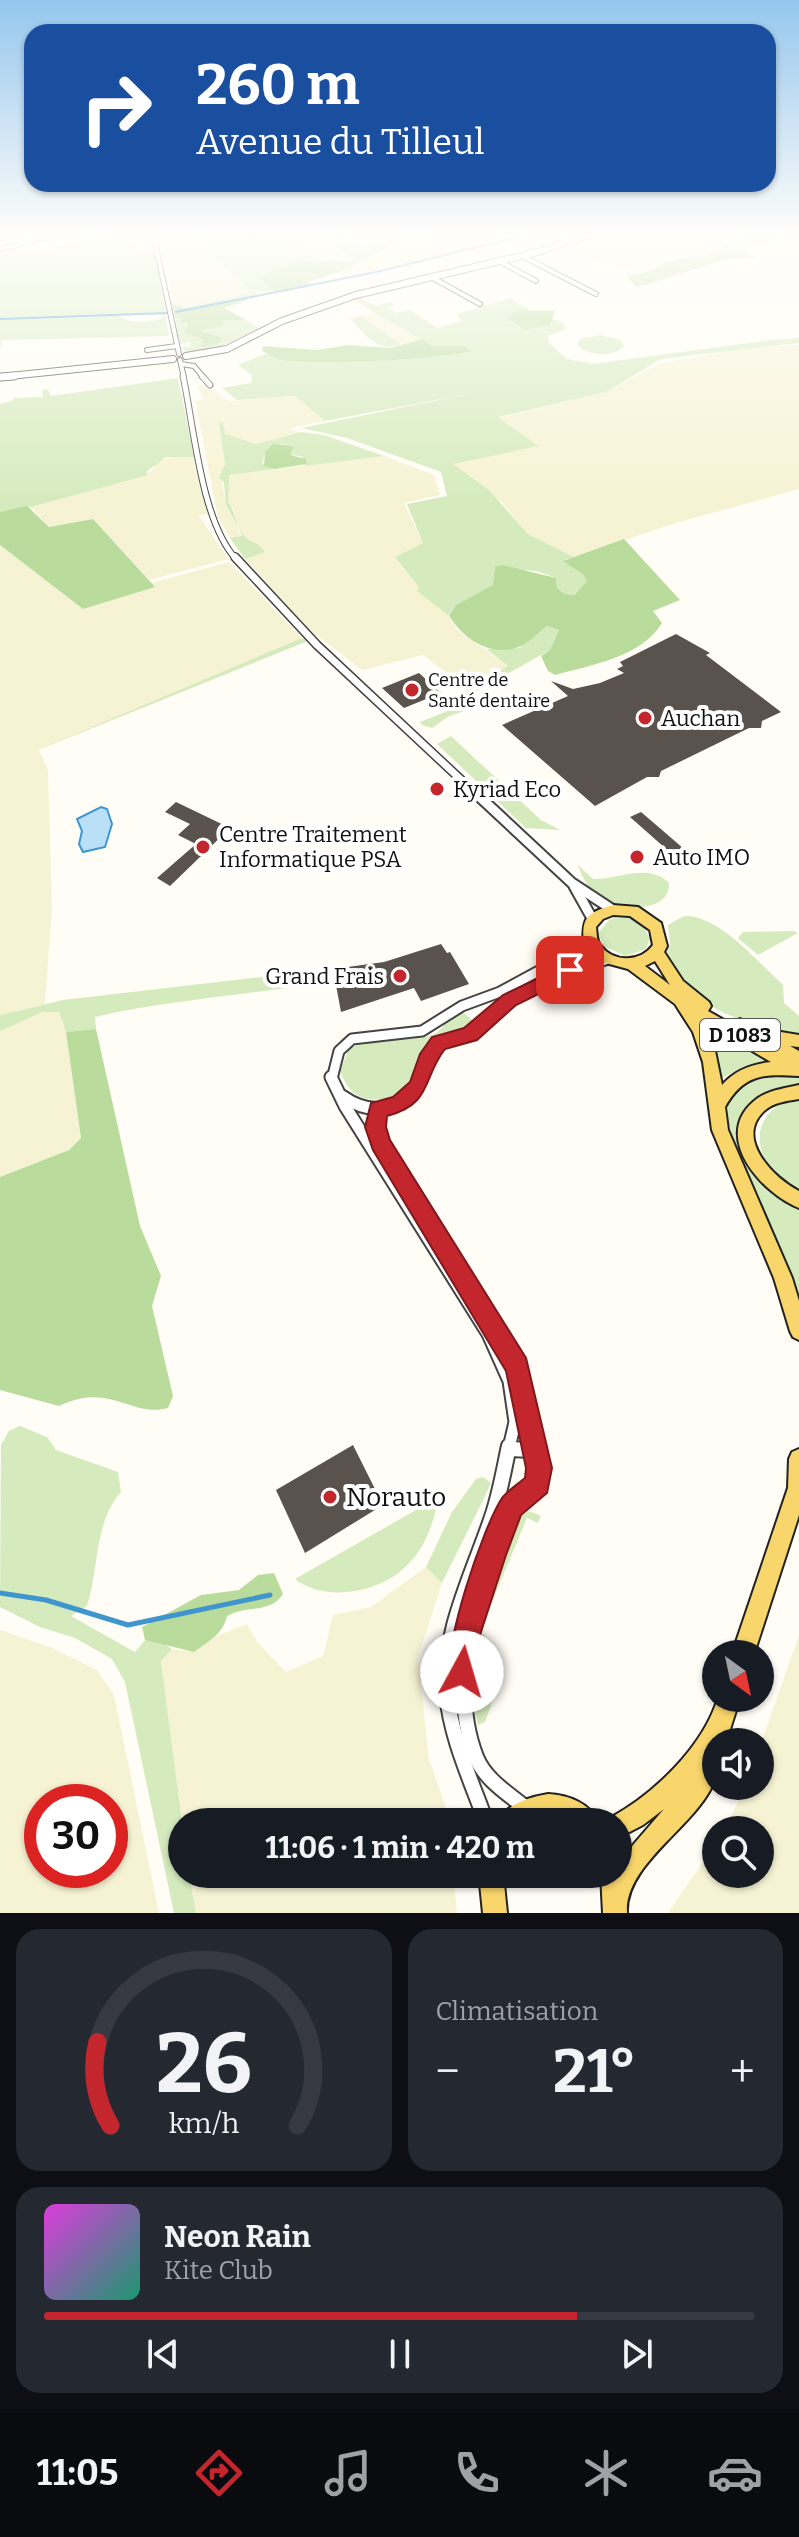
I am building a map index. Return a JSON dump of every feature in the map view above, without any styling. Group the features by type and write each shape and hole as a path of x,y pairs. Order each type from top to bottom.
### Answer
{"main road":[{"path":"613,910 633,911 650,920 660,933 657,953 641,963 608,959 588,939 593,920 613,910"},
{"name":"D 1083","path":"657,953 678,985 698,1002 799,1058"},
{"name":"D 1083","path":"630,964 681,1001 799,1071"},
{"path":"681,1001 708,1044 719,1104 720,1130 783,1278 799,1331"},
{"path":"761,1035 799,1041"},
{"path":"719,1104 731,1084 749,1073 784,1068 799,1071"},
{"path":"799,1092 781,1093 764,1101 746,1128 746,1145 751,1162 770,1183 799,1200"},
{"path":"748,1640 799,1486 799,1459"},
{"path":"632,1818 656,1804 702,1756"},
{"path":"615,1895 640,1854 668,1825 702,1776"},
{"path":"538,1808 545,1805 565,1808"},
{"path":"492,1888 495,1913"}],"street":[{"path":"172,322 211,509 229,551 317,645 572,883 613,910"},
{"path":"0,377 180,359 227,349 279,322"},
{"path":"147,350 177,346"},
{"path":"180,359 194,366 210,385"},
{"path":"572,883 593,920"},
{"path":"481,1808 455,1738 447,1692 449,1648 458,1611 493,1514 515,1422 513,1400 501,1359 331,1077 335,1060 352,1039 422,1031 462,1006 500,992 574,952 588,939"},
{"path":"339,1094 350,1102 378,1109 399,1104 418,1087 430,1054 439,1043 470,1035 500,1006 533,987 570,970 608,959"},
{"path":"378,1109 376,1133 381,1143 490,1316 518,1367 532,1450 539,1468 538,1484 512,1506 466,1635 462,1688 476,1757 513,1808"},
{"path":"509,1449 532,1450"}],"shaded area":[{"path":"370,322 392,322 422,339 401,344"},
{"path":"799,345 799,489 676,523 574,557 528,534 502,502 452,463 537,446 497,418 606,392 658,364 740,349"},
{"path":"207,385 228,401 295,396 325,421 295,427 291,430 301,432 258,444 225,434 219,423 225,465 221,476 226,504 241,537 230,538 218,517 195,400 203,399 198,386"},
{"path":"181,455 197,458 195,466 202,479 208,514 199,516 228,559 149,580 93,519 49,527 31,507 146,475 154,469 155,462"},
{"path":"384,456 434,475 440,495 404,503 423,543 395,557 419,587 447,612 457,630 508,666 468,689 423,655 362,670 308,628 245,559 265,551 243,536 228,502 228,475"},
{"path":"0,545 83,609 155,587 151,583 229,562 302,638 39,750 48,770 52,909 45,1004 0,1015"},
{"path":"43,1012 59,1012 66,1033 81,1138 69,1150 0,1177 0,1031"},
{"path":"426,1567 442,1583 418,1657 429,1759 446,1808 180,1808 161,1660 172,1649 194,1652 215,1637 247,1624 258,1643 286,1672 323,1656 333,1615 371,1607"},
{"path":"0,1630 50,1647 97,1670 114,1695 159,1913 0,1913"},
{"path":"799,1635 799,1913 668,1913 702,1863 702,1888 774,1888 774,1816 731,1816 739,1800 774,1800 774,1728 766,1728"},
{"path":"192,1888 454,1888 457,1913 196,1913"}],"green space":[{"path":"0,322 167,322 169,336 2,340 0,349"},
{"path":"176,322 184,322 191,335 212,345 222,338 199,332 223,326 223,322 250,322 259,328 220,347 187,352 180,347 191,347 189,342 180,344"},
{"path":"183,322 223,322 223,326 200,331 223,338 217,344 201,347 203,340 184,332 188,324"},
{"path":"353,322 370,322 401,344 385,346 367,336"},
{"path":"392,322 428,322 437,328 457,322 510,322 524,330 541,322 560,322 566,329 548,336 549,343 567,359 593,364 799,338 799,343 661,359 606,392 498,417 538,446 453,464 489,490 528,534 574,557 564,560 585,575 588,582 573,595 565,594 557,588 556,578 537,571 495,568 494,585 456,605 448,615 417,591 419,587 395,557 423,543 407,504 447,496 441,472 347,438 302,428 473,393 325,421 295,396 237,400 222,388 251,383 252,375 238,365 268,353 282,358 335,361 400,360 470,351 465,346 432,346"},
{"path":"513,322 551,322 550,325 524,330"},
{"path":"600,335 620,340 624,346 600,354 577,345 580,339"},
{"path":"422,339 432,346 465,346 471,351 405,359 317,362 278,359 262,351 263,346 316,350 349,345 391,348"},
{"path":"178,378 194,457 166,457 146,472 148,475 31,507 0,512 0,404 14,398 43,397 42,390 48,389 51,396"},
{"path":"223,422 225,434 257,444 301,432 324,435 384,456 304,466 307,463 301,456 290,455 294,446 281,444 265,453 262,463 274,469 229,475 228,502 239,528 244,536 265,552 245,559 230,538 242,536 226,504 224,482 219,478 225,464 219,423"},
{"path":"273,444 294,446 290,455 306,459 307,464 274,469 264,466 265,452"},
{"path":"27,506 49,527 93,519 155,587 83,609 0,545 0,512"},
{"path":"624,539 680,600 653,611 662,623 653,635 629,652 555,675 548,671 541,656 550,650 559,630 547,626 521,646 500,650 470,639 449,615 456,605 493,585 495,567 503,565 556,578 557,588 565,594 574,595 587,581 584,575 563,561"},
{"path":"547,626 559,630 550,650 466,697 462,693 508,666 486,649 519,648"},
{"path":"302,638 308,641 38,750"},
{"path":"472,695 479,698 474,708 449,716 432,728 420,722 445,712"},
{"path":"451,736 541,820 560,830 526,828 437,744"},
{"path":"578,865 593,879 652,874 669,883 667,893 662,900 644,907 613,904 592,890"},
{"path":"684,916 697,917 724,931 783,985 784,1003 799,1016 799,1037 762,1028 720,1011 685,987 673,971 667,954 670,944 668,925"},
{"path":"628,917 642,924 650,938 646,949 625,956 604,946 598,933 610,919"},
{"path":"743,932 798,933 758,955 738,938"},
{"path":"329,969 331,981 124,1011 95,1017 96,1029 66,1032 59,1012 43,1012 0,1031 0,1015 63,1000"},
{"path":"457,1013 464,1013 474,1022 471,1028 434,1036 397,1096 364,1098 348,1086 340,1071 349,1049 368,1041 429,1036"},
{"path":"706,1022 773,1059 743,1067 722,1078 715,1044"},
{"path":"96,1029 140,1226 161,1276 152,1306 173,1396 168,1408 155,1410 92,1397 59,1406 0,1390 0,1177 69,1150 81,1138 66,1032"},
{"path":"759,1074 799,1077 799,1088 771,1091 756,1107 746,1157 799,1203 799,1306 754,1206 735,1153 730,1127 727,1102 743,1083"},
{"path":"791,1100 799,1101 799,1190 773,1171 764,1159 760,1145 760,1131 765,1119 775,1108"},
{"path":"20,1426 47,1437 56,1450 118,1472 121,1492 106,1517 87,1606 71,1616 135,1652 145,1640 161,1642 172,1649 161,1661 180,1808 168,1808 168,1885 125,1682 112,1659 75,1638 40,1627 0,1607 1,1445 9,1431"},
{"path":"483,1477 491,1483 442,1583 426,1567 452,1512 476,1479"},
{"path":"423,1506 436,1510 428,1535 414,1557 391,1578 349,1592 320,1591 295,1579"},
{"path":"529,1511 541,1516 538,1523 527,1518 480,1631 488,1640 485,1646 479,1647 484,1686 491,1686 491,1706 485,1722 478,1725 471,1676 482,1613 507,1538"},
{"path":"274,1573 283,1594 278,1600 265,1607 227,1616 219,1632 194,1652 145,1640 142,1627 201,1595 239,1590 258,1575"},
{"path":"169,1888 192,1888 196,1913 174,1913"}],"water":[{"path":"101,807 107,809 112,824 105,847 83,852 79,844 82,831 77,819"}],"building":[{"name":"Auchan","path":"676,634 710,653 706,655 781,712 762,721 761,728 749,728 661,771 659,777 647,777 595,806 502,725 568,696 551,681 573,689 600,683 624,673 617,669 623,666 620,662"},
{"name":"Centre de Santé dentaire","path":"419,673 441,693 404,708 382,688"},
{"name":"Centre Traitement Informatique PSA","path":"176,802 230,828 170,886 157,878 196,844 178,835 190,824 165,812"},
{"path":"641,812 684,849 673,855 630,817"},
{"name":"Grand Frais","path":"441,944 447,953 450,952 469,984 421,1001 414,988 341,1012 333,969 384,962"},
{"name":"Norauto","path":"353,1445 383,1505 305,1553 276,1490"}],"waterway":[{"path":"0,1593 46,1600 128,1625 270,1595"}],"place":[{"name":"Centre de Santé dentaire","path":"412,690"},
{"name":"Auchan","path":"645,718"},
{"name":"Kyriad Eco","path":"437,789"},
{"name":"Centre Traitement Informatique PSA","path":"203,847"},
{"name":"Auto IMO","path":"637,857"},
{"name":"Grand Frais","path":"400,976"},
{"name":"Norauto","path":"330,1497"}],"route":[{"path":"462,1672 466,1635 492,1555 512,1506 538,1484 539,1468 532,1450 524,1390 509,1348 381,1143 375,1127 378,1109 399,1104 418,1087 430,1054 439,1043 470,1035 500,1006 570,970"}]}
